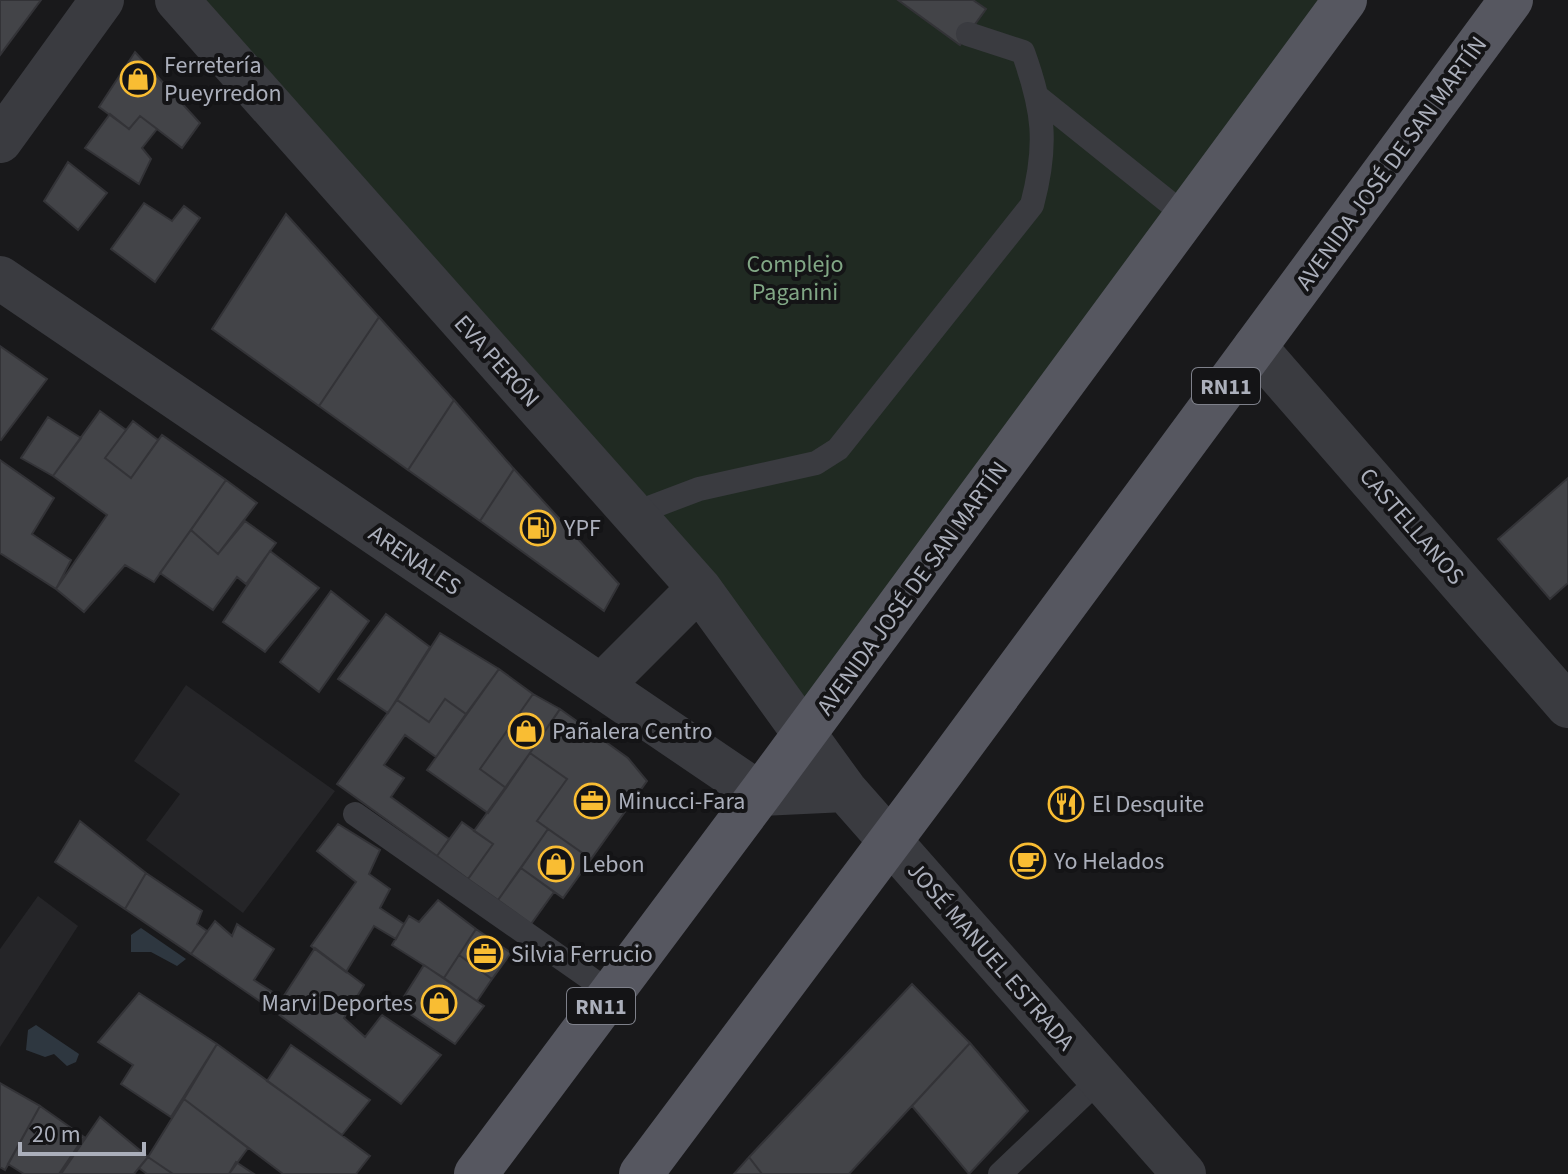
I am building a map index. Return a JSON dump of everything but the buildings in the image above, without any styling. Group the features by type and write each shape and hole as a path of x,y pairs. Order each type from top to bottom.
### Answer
{"main road":[{"name":"AVENIDA JOSÉ DE SAN MARTÍN","path":"476,1174 1345,0"},
{"name":"AVENIDA JOSÉ DE SAN MARTÍN","path":"641,1174 1511,0"}],"street":[{"path":"0,141 102,0"},
{"name":"EVA PERÓN","path":"177,0 699,588 804,734"},
{"name":"ARENALES","path":"0,278 760,794"},
{"name":"CASTELLANOS","path":"1255,347 1568,706"},
{"path":"601,686 699,588"},
{"name":"JOSÉ MANUEL ESTRADA","path":"804,734 845,790 1184,1174"},
{"path":"760,794 845,790"}],"lane":[{"path":"633,514 699,489 816,463 838,449 1032,205 1042,165 1039,98 1023,52 968,34"},
{"path":"1039,98 1186,216"},
{"path":"355,814 611,993"},
{"path":"1000,1174 1100,1079"}],"shaded area":[{"path":"186,685 335,791 243,913 146,840 180,794 134,761"},
{"path":"38,896 78,926 0,1047 0,949"},
{"path":"141,928 186,959 177,966 151,952 131,952 131,935"},
{"path":"36,1025 79,1054 76,1062 67,1066 54,1054 45,1057 26,1050 28,1030"}],"green space":[{"name":"Complejo Paganini","path":"177,0 1345,0 804,734"}],"place":[{"name":"Ferretería Pueyrredon","path":"138,79"},
{"name":"YPF","path":"538,528"},
{"name":"Pañalera Centro","path":"526,731"},
{"name":"Minucci-Fara","path":"592,801"},
{"name":"El Desquite","path":"1066,804"},
{"name":"Yo Helados","path":"1028,861"},
{"name":"Lebon","path":"556,864"},
{"name":"Silvia Ferrucio","path":"485,954"},
{"name":"Marvi Deportes","path":"439,1003"}]}
